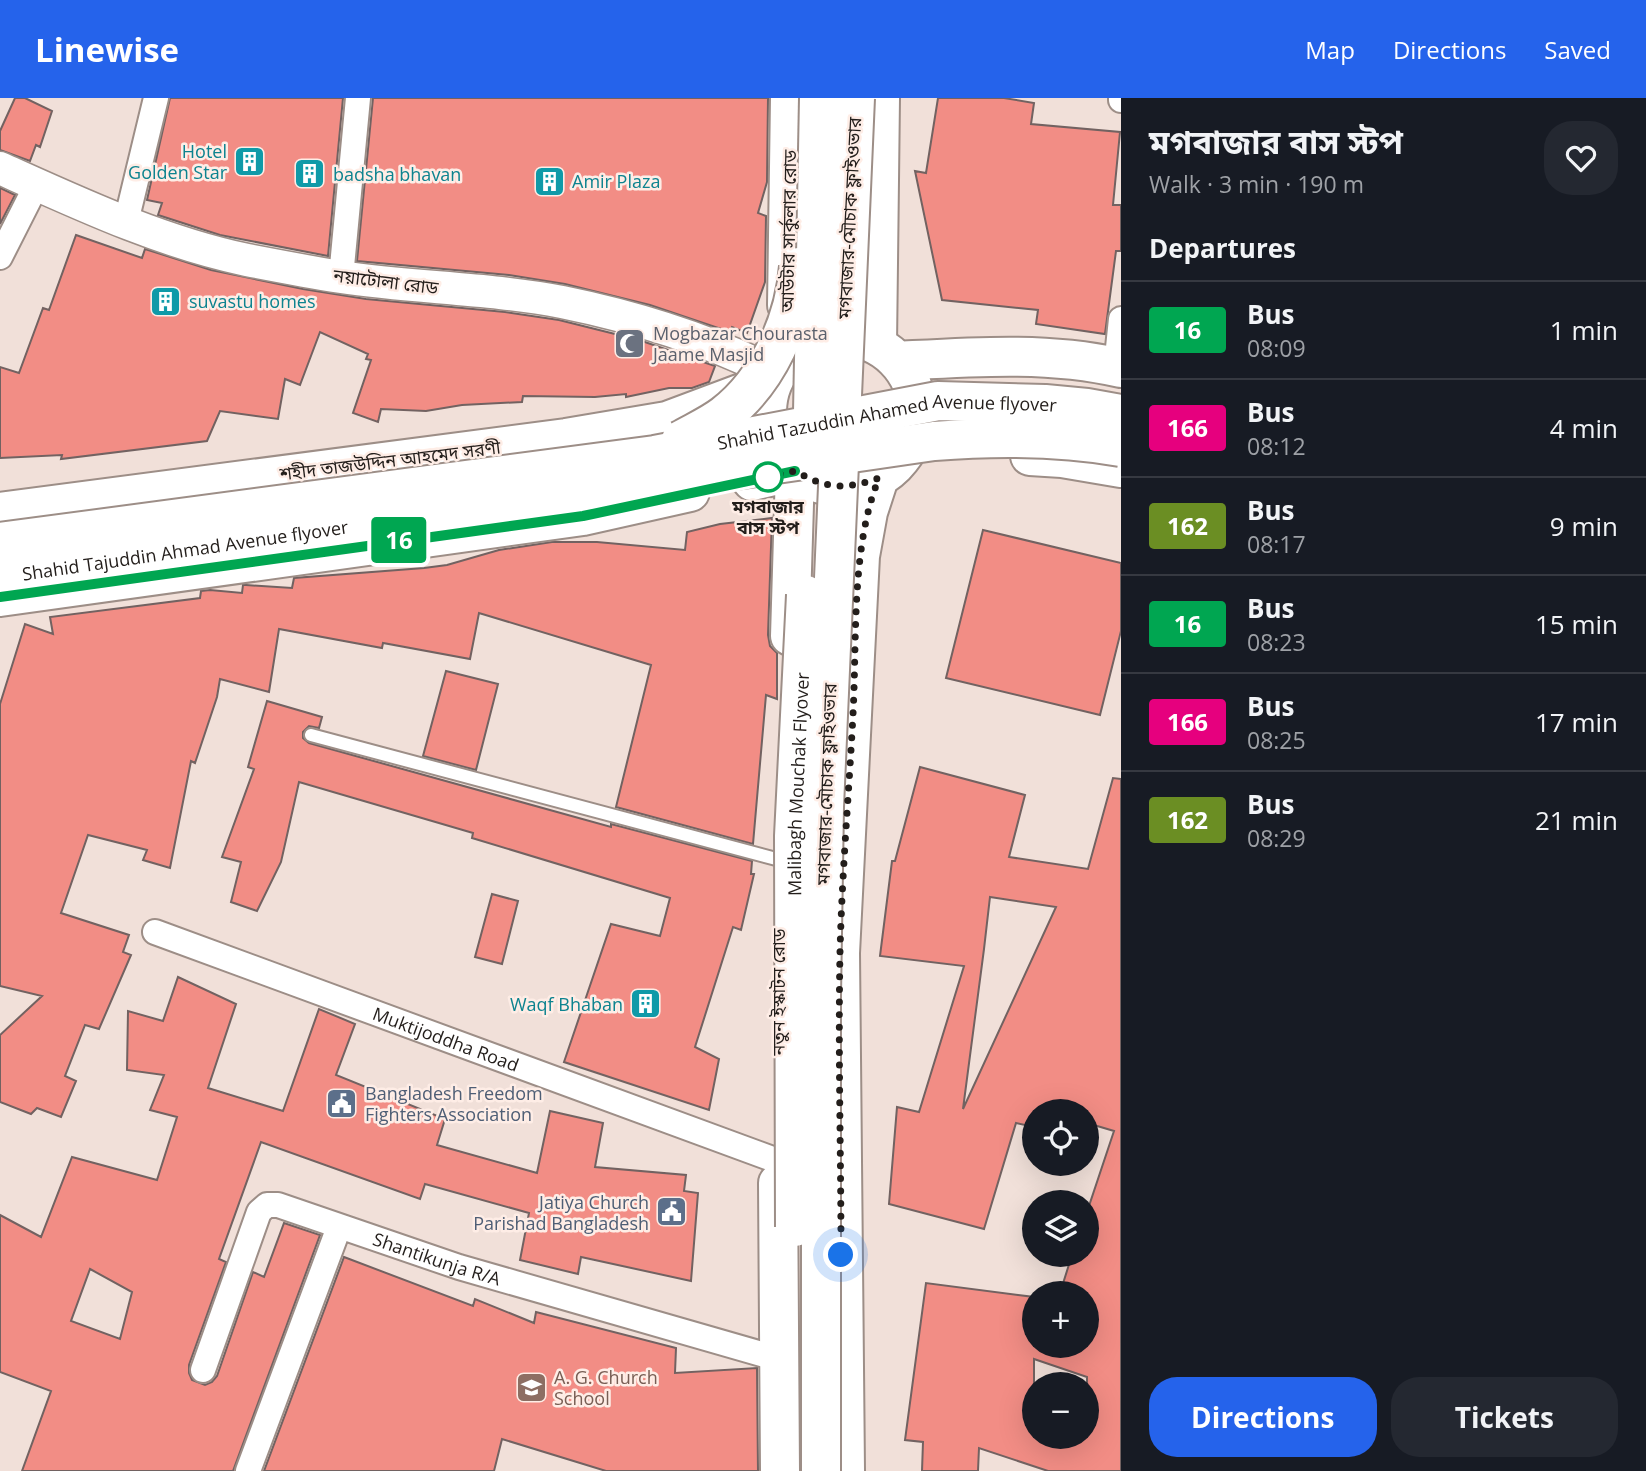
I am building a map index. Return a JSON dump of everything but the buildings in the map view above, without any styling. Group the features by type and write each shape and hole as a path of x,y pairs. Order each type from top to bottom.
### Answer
{"main road":[{"name":"আউটার সার্কুলার রোড","path":"779,372 790,98"},
{"path":"655,455 722,416 740,400 759,379 778,344 792,306 799,276 801,98"},
{"name":"Malibagh Mouchak Flyover","path":"799,1471 793,1022 794,836 813,436 819,98"},
{"name":"মগবাজার-মৌচাক ফ্লাইওভার","path":"821,1471 821,996 824,807 855,98"},
{"path":"880,98 887,353"},
{"path":"845,1471 840,953 860,556 868,512 888,470 909,445 916,423 917,401 910,379 887,353 862,339 845,336 828,338 797,351 779,372 768,399 772,439 781,457 795,471 815,482 836,487 859,485 888,470 971,454 1115,460 1118,367 1048,358 887,353"},
{"name":"শহীদ তাজউদ্দিন আহমেদ সরণী","path":"16,510 566,438 667,421 779,372"},
{"name":"Shahid Tazuddin Ahamed Avenue flyover","path":"655,455 938,401 1045,404 1121,414"},
{"name":"Shahid Tajuddin Ahmad Avenue flyover","path":"0,578 934,441 1002,436 1081,440 1115,460"},
{"name":"Shahid Tajuddin Ahmad Avenue flyover","path":"0,542 655,455"},
{"path":"0,597 583,516 795,471"},
{"name":"নতুন ইস্কাটন রোড","path":"780,1471 780,860 795,471"},
{"path":"738,484 768,495 789,510 793,528"},
{"path":"16,510 45,591"},
{"path":"779,1359 842,1364"}],"street":[{"path":"126,222 156,98"},
{"path":"341,277 358,98"},
{"name":"নয়াটোলা রোড","path":"0,168 185,244 245,259 341,277 562,302 701,340 779,372"},
{"path":"0,257 37,184"},
{"path":"1118,367 1121,319"},
{"name":"Muktijoddha Road","path":"155,932 778,1160"},
{"name":"Shantikunja R/A","path":"204,1370 259,1212 267,1205 278,1205 459,1267 779,1359"},
{"path":"248,1471 338,1227"}],"lane":[{"path":"311,735 780,860"}],"bus line":[{"name":"16","path":"0,597 583,516 795,471"}],"place":[{"name":"Hotel Golden Star","path":"250,161"},
{"name":"badsha bhavan","path":"310,174"},
{"name":"Amir Plaza","path":"549,181"},
{"name":"suvastu homes","path":"166,301"},
{"name":"Mogbazar Chourasta Jaame Masjid","path":"630,343"},
{"name":"মগবাজার বাস স্টপ","path":"768,477"},
{"name":"Waqf Bhaban","path":"646,1004"},
{"name":"Bangladesh Freedom Fighters Association","path":"342,1103"},
{"name":"Jatiya Church Parishad Bangladesh","path":"672,1212"},
{"name":"A. G. Church School","path":"531,1387"}],"route":[{"path":"768,477 795,471 815,482 836,487 859,485 879,478 868,512 860,556 844,855 840,953 841,1255"}]}
